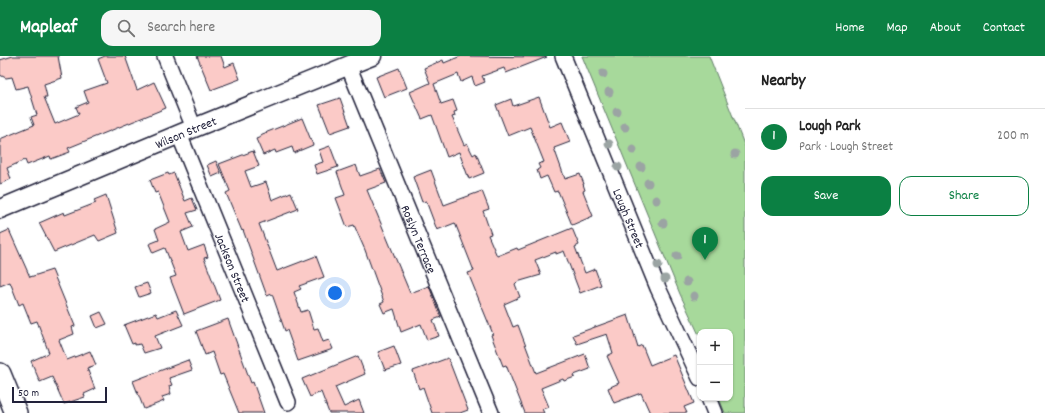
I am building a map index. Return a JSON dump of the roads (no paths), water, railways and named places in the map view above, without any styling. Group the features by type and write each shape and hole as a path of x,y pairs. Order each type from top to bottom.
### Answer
{"main road":[{"path":"0,374 16,413"}],"street":[{"name":"Jackson Street","path":"165,56 187,131 288,402"},
{"name":"Wilson Street","path":"0,209 372,56"},
{"name":"Lough Street","path":"563,56 658,288 697,372"},
{"name":"Roslyn Terrace","path":"348,65 491,413"},
{"path":"710,401 715,413"}],"place":[{"name":"Lough Park","path":"705,260"}]}
